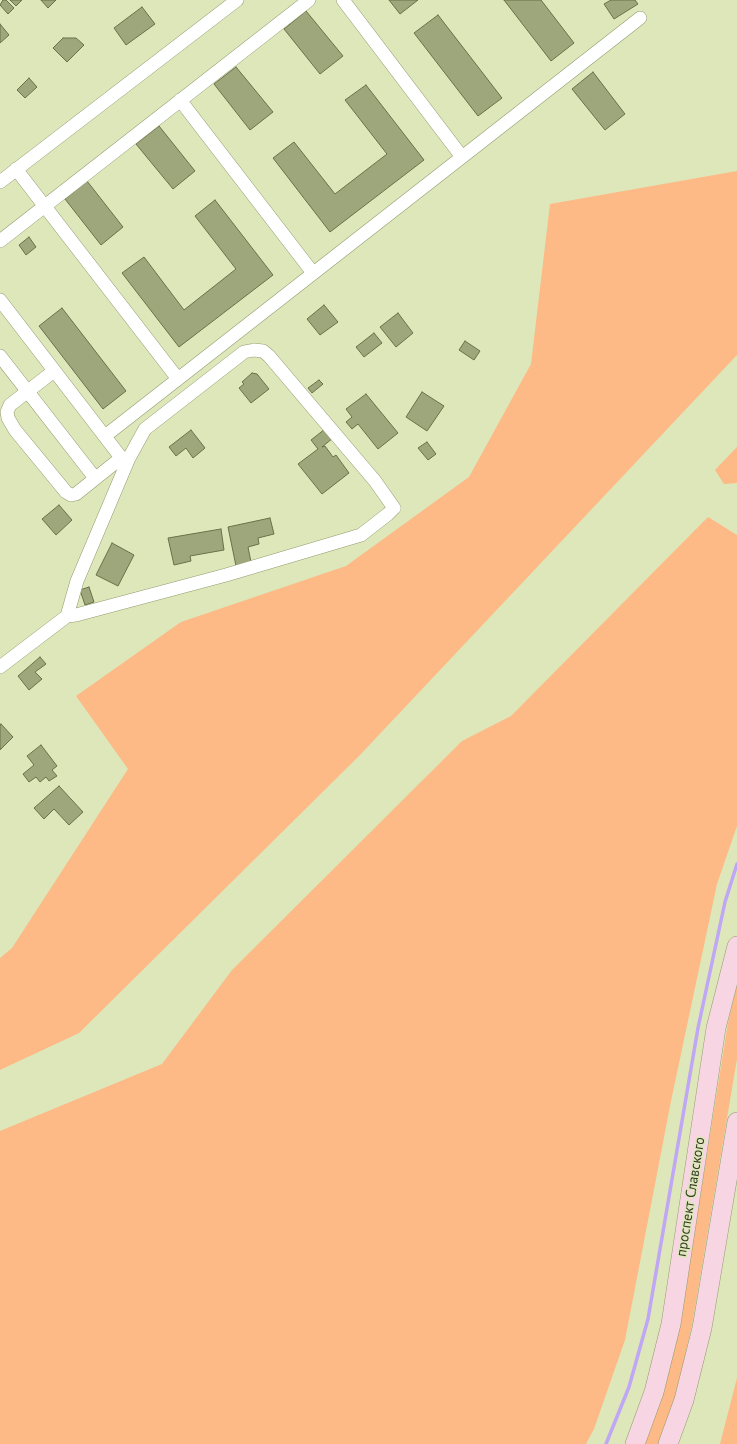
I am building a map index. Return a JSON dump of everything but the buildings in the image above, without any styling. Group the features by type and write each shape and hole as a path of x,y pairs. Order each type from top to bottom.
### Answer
{"main road":[{"name":"проспект Славского","path":"635,1444 654,1392 671,1324 716,1028 737,946"},
{"path":"668,1444 684,1400 702,1328 737,1122"}],"street":[{"path":"0,182 237,0"},
{"path":"0,241 309,0"},
{"path":"343,0 462,157"},
{"path":"104,436 640,18"},
{"path":"180,100 313,273"},
{"path":"16,169 46,205 178,379"},
{"path":"0,300 124,461"},
{"path":"0,667 67,616 76,615 226,575 361,536 394,508 375,481 269,356 263,351 254,350 244,352 145,429 124,461 77,581 67,616"},
{"path":"0,356 95,478"},
{"path":"54,371 10,405 7,412 8,418 15,430 66,492 71,495 76,494 95,478 124,461"}],"shaded area":[{"path":"737,171 737,355 359,756 79,1033 0,1070 0,958 12,948 128,769 76,696 181,622 346,566 469,477 531,364 550,204"},
{"path":"737,447 737,483 724,484 715,470"},
{"path":"708,517 737,535 737,826 717,884 671,1101 625,1340 594,1429 586,1444 0,1444 0,1131 162,1064 232,970 462,741 511,716"},
{"path":"737,984 737,1059 692,1325 676,1395 659,1444 645,1444 680,1321 728,1023"},
{"path":"737,1378 737,1444 720,1444"}],"waterway":[{"path":"606,1444 629,1387 648,1319 698,1028 725,902 737,864"}]}
